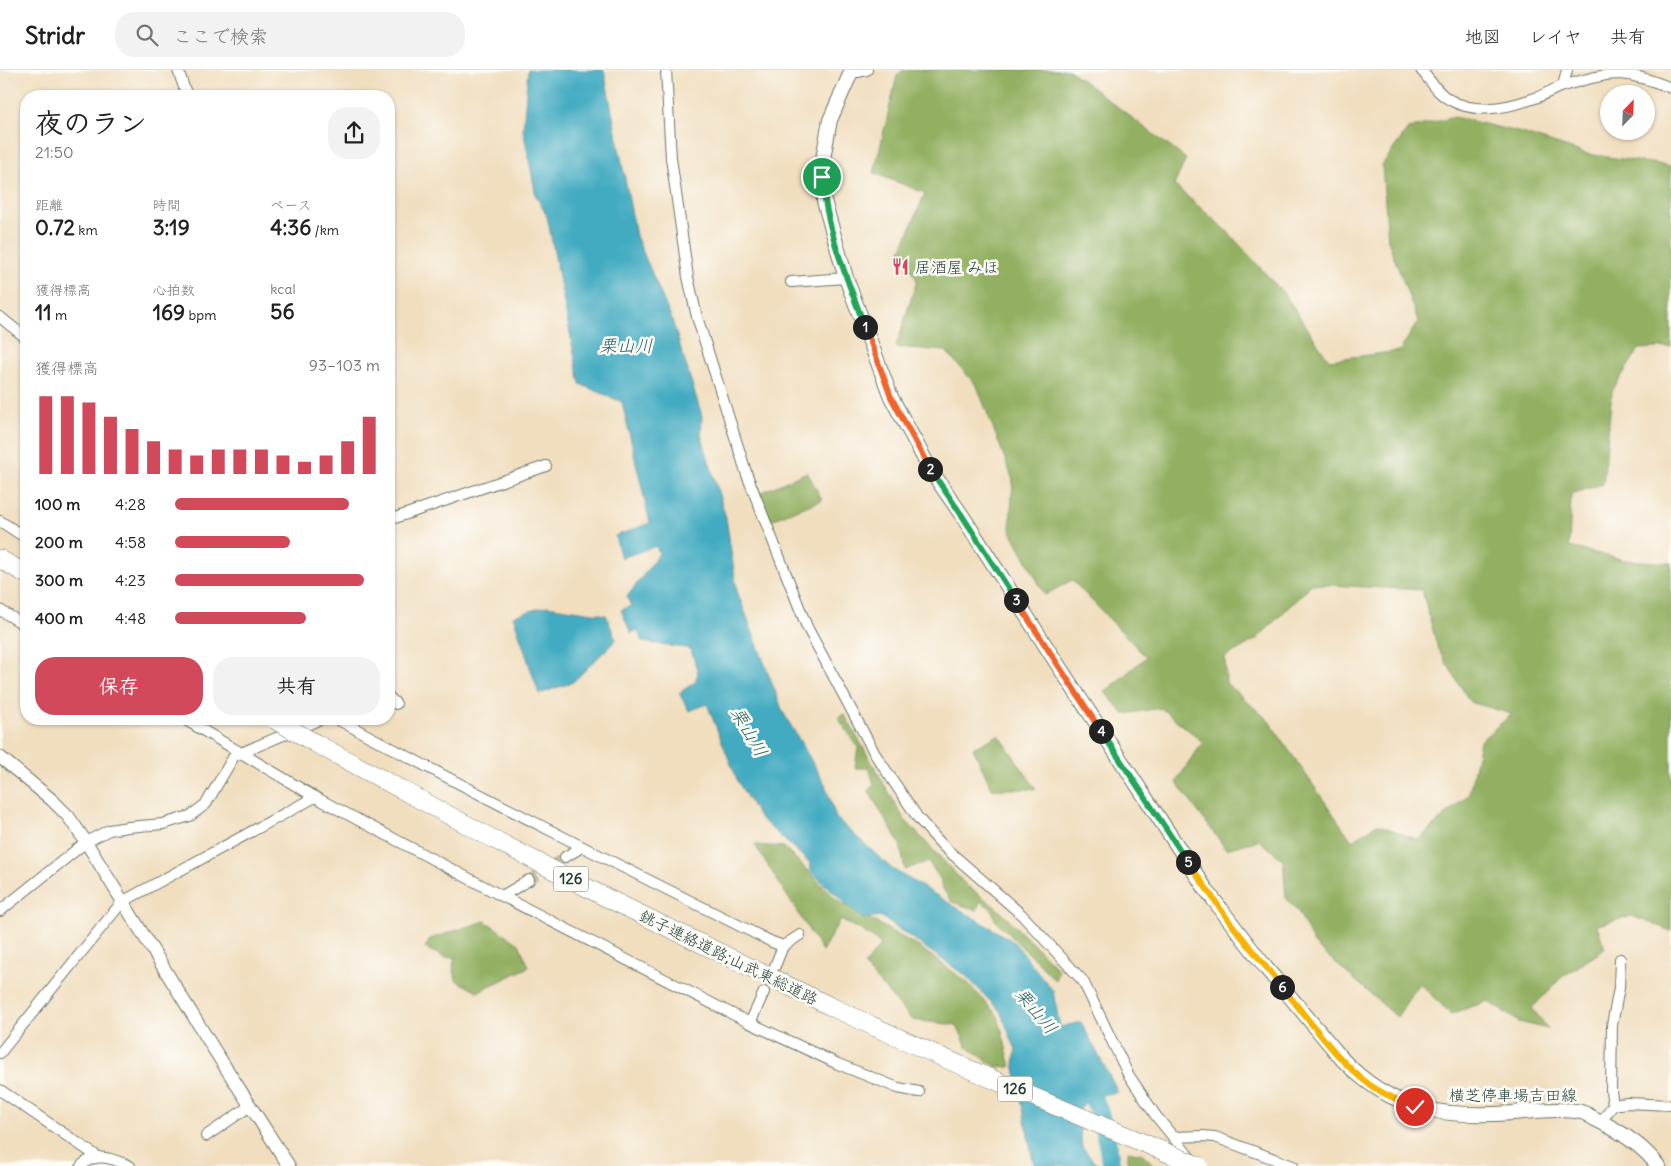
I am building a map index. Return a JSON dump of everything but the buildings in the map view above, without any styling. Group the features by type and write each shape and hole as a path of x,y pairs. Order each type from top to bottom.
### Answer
{"highway":[{"path":"0,559 20,571"},
{"name":"銚子連絡道路;山武東総道路","path":"284,725 482,833 596,892 832,1007 1006,1085 1198,1166"}],"main road":[{"name":"横芝停車場吉田線","path":"852,71 830,120 823,159 824,201 846,278 891,397 930,469 1207,891 1266,968 1343,1060 1371,1086 1415,1107 1465,1115 1536,1111 1582,1112 1618,1131 1634,1142 1658,1166"}],"street":[{"path":"178,70 185,90"},
{"path":"666,70 671,158 688,277 697,317 747,475 807,627 875,754 918,818 943,846 1022,915 1083,981 1128,1074 1173,1137 1198,1166"},
{"path":"852,71 867,70"},
{"path":"1421,70 1439,91 1450,100 1476,108 1502,107 1532,99 1563,86 1616,74 1632,76 1671,88"},
{"path":"1431,82 1434,70"},
{"path":"1563,86 1567,70"},
{"path":"792,282 846,278"},
{"path":"0,317 20,333"},
{"path":"395,518 546,466"},
{"path":"0,521 20,534"},
{"path":"0,610 20,622"},
{"path":"194,725 315,797 502,896 750,1023 838,1064 898,1088 919,1092"},
{"path":"0,910 86,842 109,830 163,824 190,816 206,804 234,756 306,725"},
{"path":"348,725 582,847 783,946"},
{"path":"0,757 52,800 68,816 289,1166"},
{"path":"0,1053 122,902 315,797"},
{"path":"565,857 582,847"},
{"path":"502,896 529,880"},
{"path":"774,966 783,946 800,935"},
{"path":"1601,1122 1613,1105 1611,1091 1612,1025 1619,988 1620,959"},
{"path":"750,1023 764,992"},
{"path":"0,1090 98,1157"},
{"path":"1613,1105 1627,1103 1671,1105"},
{"path":"206,1136 250,1106"},
{"path":"1173,1137 1216,1137 1293,1166"},
{"path":"81,1166 98,1157 108,1157 130,1166"}],"green space":[{"path":"903,70 1069,70 1186,159 1174,185 1226,230 1285,295 1329,360 1400,351 1418,321 1388,241 1382,165 1408,129 1454,117 1522,133 1587,154 1671,166 1671,347 1639,349 1612,391 1603,484 1571,494 1569,547 1625,560 1671,563 1671,931 1632,916 1597,925 1605,949 1562,977 1532,1008 1548,1029 1519,1022 1488,1001 1451,1014 1419,983 1397,1017 1314,944 1298,911 1286,898 1283,860 1259,840 1226,849 1176,782 1203,742 1161,708 1124,714 1105,692 1146,657 1072,580 1045,595 1010,529 1013,480 977,386 946,351 896,347 917,280 900,253 925,193 874,173 897,76","holes":["1312,584 1422,590 1438,649 1470,702 1512,714 1480,741 1469,794 1418,840 1377,824 1352,841 1268,720 1226,683 1225,657 1257,639"]},
{"path":"807,472 822,500 771,520 758,494"},
{"path":"844,714 904,819 967,886 997,908 1059,970 1055,980 995,920 992,909 980,901 977,910 952,902 941,886 941,880 928,861 905,870 900,844 868,790 874,784 869,768 855,768 858,747 838,718"},
{"path":"999,735 1036,789 992,789 973,748"},
{"path":"755,845 784,847 837,900 919,947 967,982 998,1016 1011,1067 997,1067 967,1047 957,1025 912,1020 864,966 881,944 861,930 840,920 822,951"},
{"path":"485,921 519,944 529,967 477,992 456,980 453,966 455,957 446,958 425,948 430,939"},
{"path":"1128,1151 1143,1154 1155,1166 1128,1166"}],"water":[{"name":"栗山川","path":"528,70 604,70 636,236 672,320 702,416 701,434 726,518 737,591 783,712 825,784 836,818 891,868 1014,942 1053,991 1060,1027 1081,1022 1118,1092 1088,1097 1078,1113 1082,1147 1098,1166 1034,1166 1014,1063 1016,1050 1000,1011 966,976 880,916 863,919 811,872 810,863 759,817 738,782 707,704 689,711 679,693 695,682 698,673 691,650 642,642 638,630 631,633 621,610 631,606 627,597 659,554 656,546 621,558 615,536 650,523 622,402 580,384 547,216 536,196 523,129"},
{"path":"547,606 606,615 616,640 573,682 539,694 513,616"}],"waterway":[{"name":"栗山川","path":"1081,1075 1098,1108 1108,1145 1111,1166"}],"tunnel":[{"path":"529,880 565,857"}],"place":[{"name":"居酒屋 みほ","path":"901,267"}],"route":[{"path":"822,177 824,201 846,278 891,397 930,469 1207,891 1229,921 1266,968 1356,1074 1371,1086 1415,1107"}]}
